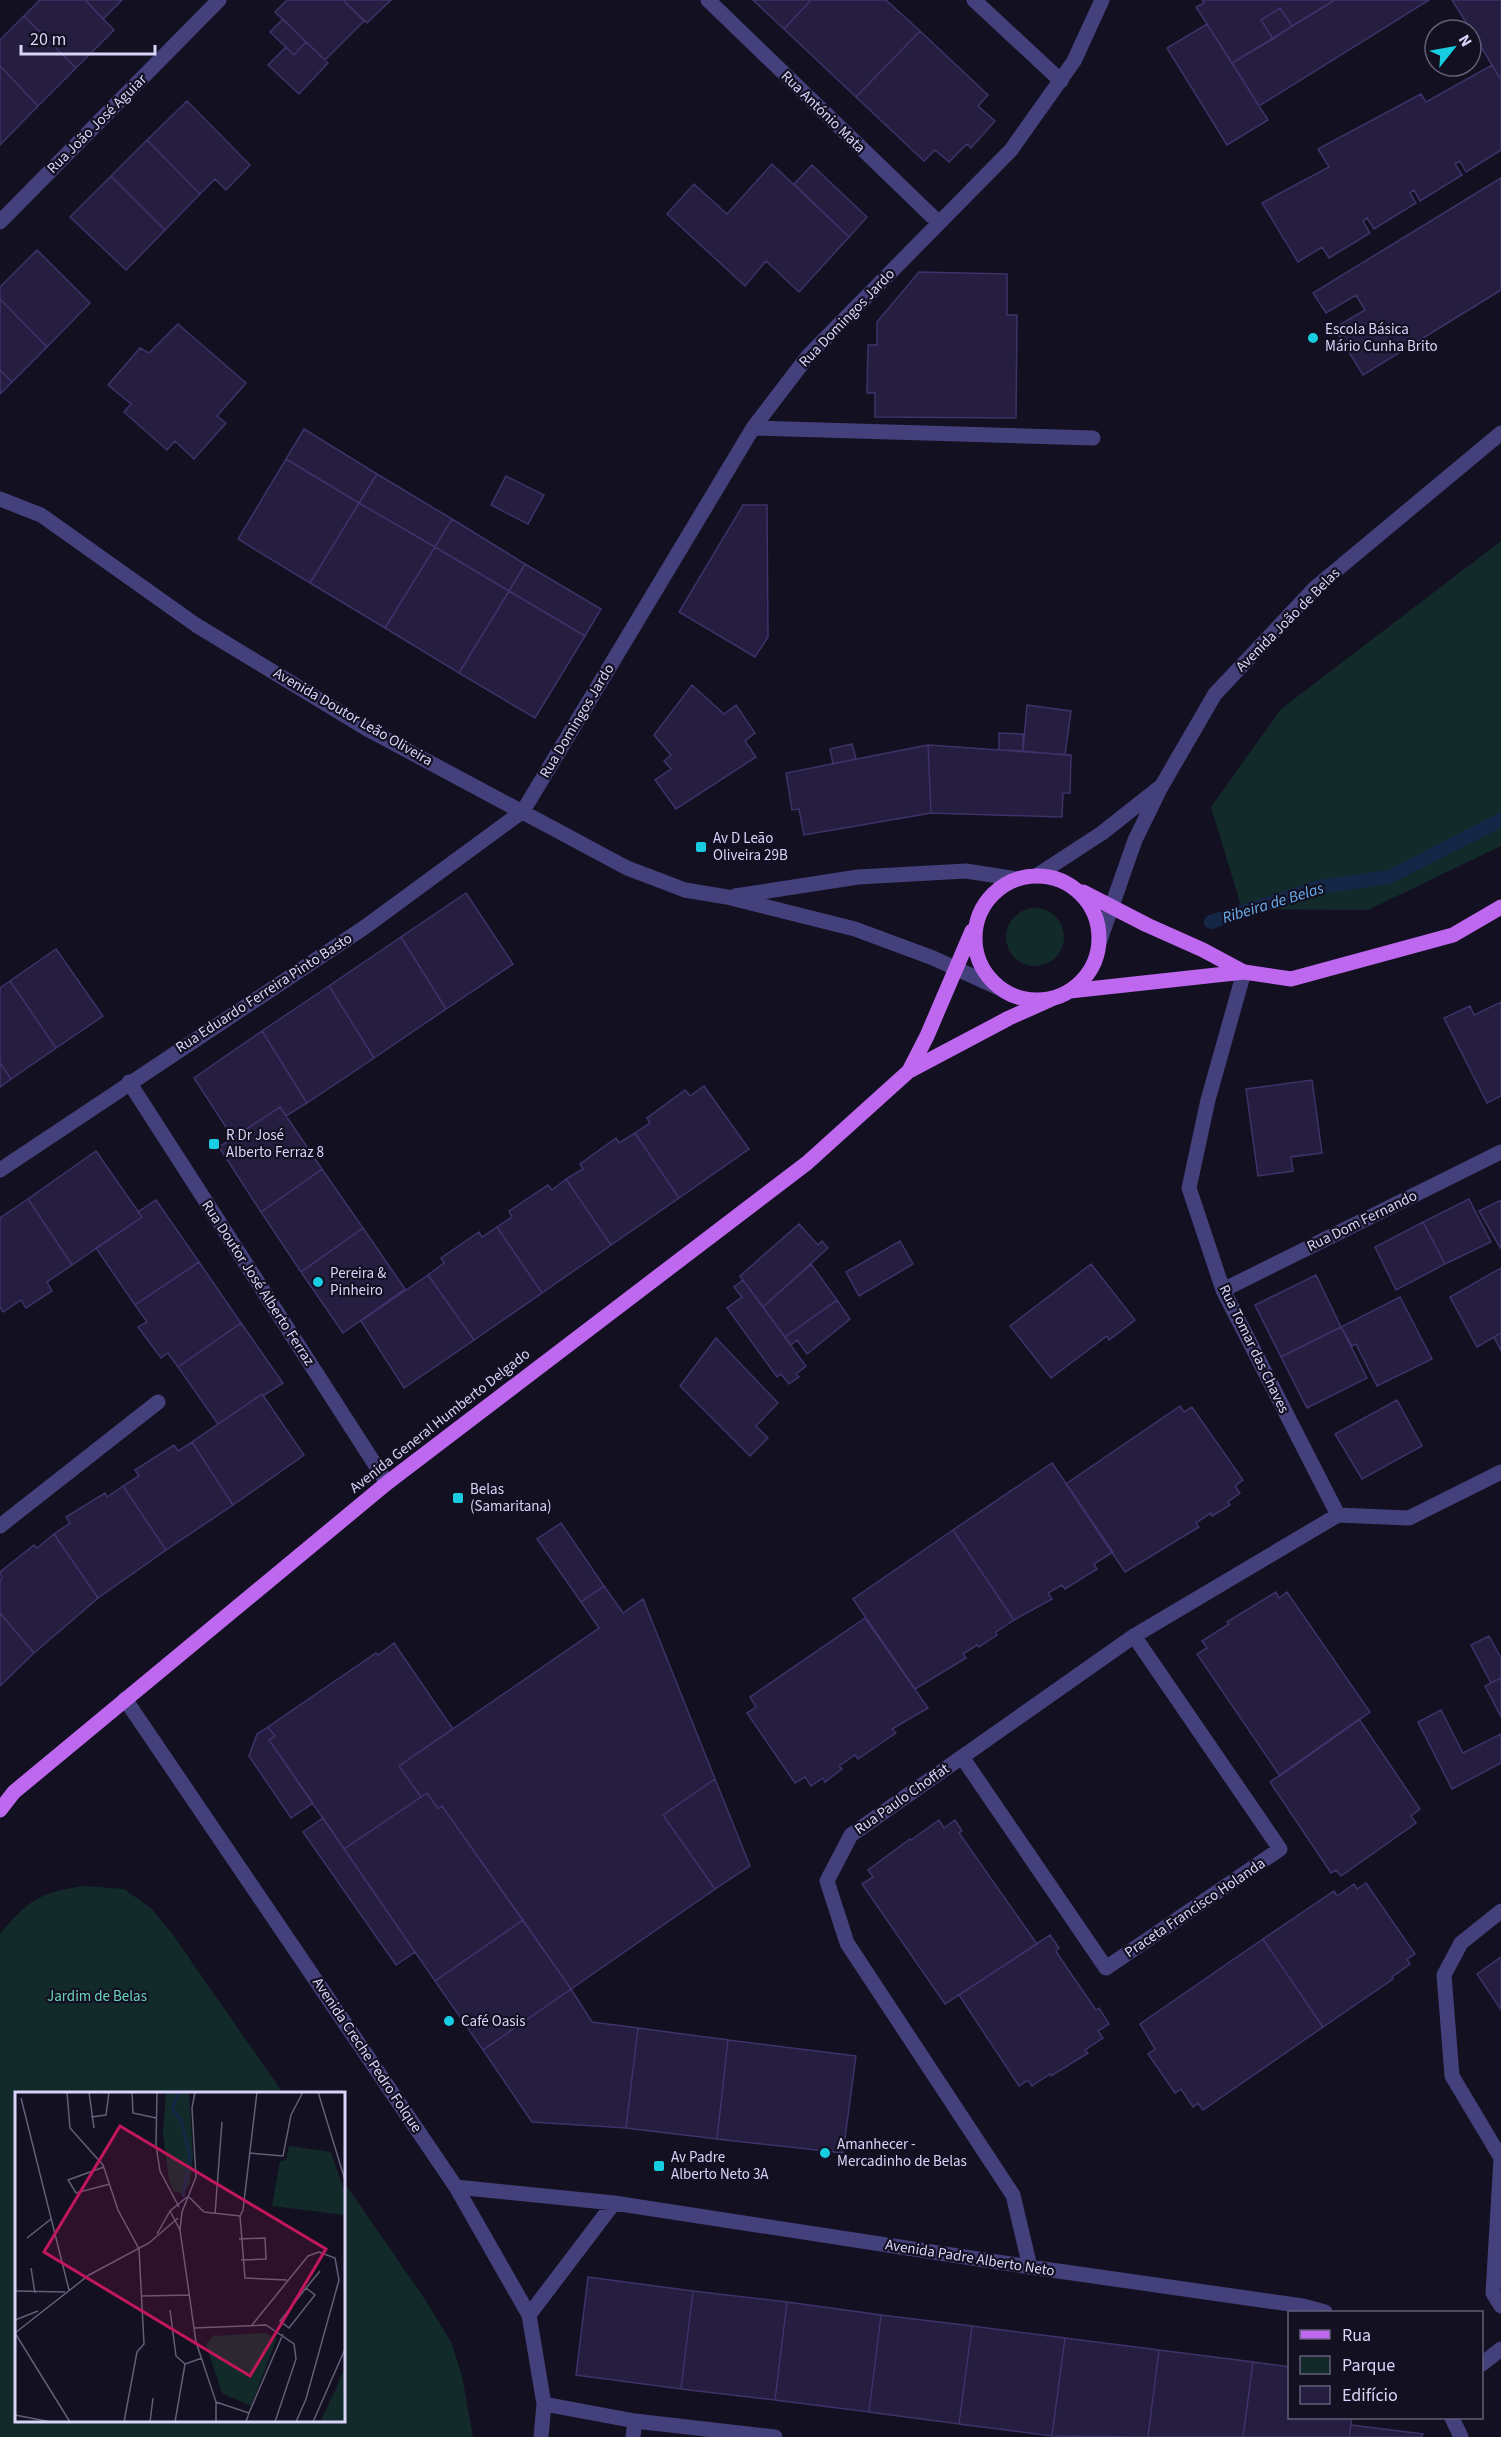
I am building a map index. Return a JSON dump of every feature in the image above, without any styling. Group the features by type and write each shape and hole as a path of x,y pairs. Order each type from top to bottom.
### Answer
{"main road":[{"path":"1069,884 1080,893 1095,916 1099,929 1095,962 1085,979 1070,991 1054,998 1036,1000 1019,998 1003,990 990,979 980,963 975,947 975,929 980,912 990,897 1003,886 1018,879 1036,876 1053,878 1069,884 1147,926 1203,950 1244,972"},
{"path":"1070,991 1244,972 1291,979 1454,935 1501,907"},
{"name":"Avenida General Humberto Delgado","path":"909,1071 927,1036 980,912"},
{"name":"Avenida General Humberto Delgado","path":"0,1809 14,1792 387,1483 807,1163 909,1071 1009,1018 1054,998"}],"street":[{"name":"Rua João José Aguiar","path":"0,222 219,0"},
{"name":"Rua António Mata","path":"708,0 939,223"},
{"path":"974,0 1061,81"},
{"name":"Rua Domingos Jardo","path":"523,811 753,428 808,356 1011,150 1074,61 1102,0"},
{"path":"753,428 1093,438"},
{"name":"Avenida João de Belas","path":"1099,943 1135,840 1161,787 1215,694 1308,595 1501,433"},
{"name":"Avenida Doutor Leão Oliveira","path":"0,498 41,515 196,625 369,730 627,868 685,890 726,897 855,929 956,968 1003,990"},
{"name":"Avenida João de Belas","path":"1036,876 1102,833 1161,787"},
{"name":"Rua Eduardo Ferreira Pinto Basto","path":"0,1170 365,927 523,811"},
{"name":"Avenida Doutor Leão Oliveira","path":"726,897 858,877 966,871 1018,879"},
{"name":"Rua Tomar das Chaves","path":"1244,972 1208,1100 1189,1188 1223,1290 1338,1515"},
{"name":"Rua Doutor José Alberto Ferraz","path":"129,1082 387,1483"},
{"name":"Rua Dom Fernando","path":"1223,1290 1501,1152"},
{"path":"0,1526 158,1402"},
{"path":"1338,1515 1409,1518 1501,1472"},
{"name":"Rua Paulo Choffat","path":"1030,2267 1013,2195 848,1943 827,1881 851,1835 1134,1636 1338,1515"},
{"name":"Praceta Francisco Holanda","path":"962,1757 1106,1968 1280,1849 1134,1636"},
{"name":"Avenida Creche Pedro Folque","path":"125,1699 456,2187 529,2315 544,2404 541,2437"},
{"path":"1501,1911 1461,1943 1444,1975 1452,2076 1501,2158 1493,2293 1501,2306"},
{"name":"Avenida Padre Alberto Neto","path":"456,2187 614,2203 1303,2306 1319,2311"},
{"path":"529,2315 614,2203"},
{"path":"1483,2363 1501,2349"},
{"path":"544,2404 635,2421 775,2437"},
{"path":"1452,2419 1461,2437"},
{"path":"633,2437 635,2421"}],"green space":[{"path":"1501,541 1501,846 1368,910 1242,909 1211,807 1281,709"},
{"path":"1029,908 1041,908 1056,916 1064,931 1064,943 1056,958 1041,966 1029,966 1014,958 1006,943 1006,931 1014,916"},
{"name":"Jardim de Belas","path":"84,1886 124,1889 152,1909 173,1935 282,2092 15,2092 15,2422 345,2422 345,2183 426,2301 451,2342 462,2376 473,2437 0,2437 0,1934 28,1905 57,1891"}],"building":[{"path":"40,0 85,0 114,30 76,68 24,16"},
{"path":"85,0 122,0 103,19"},
{"path":"287,0 343,0 364,21 325,60 275,12"},
{"path":"343,0 391,0 367,23"},
{"path":"753,0 811,0 784,29"},
{"path":"811,0 886,0 920,31 856,97 784,29"},
{"path":"1202,0 1333,1 1292,26 1280,8 1261,20 1273,39 1232,63 1196,7 1204,3"},
{"path":"1335,0 1429,0 1259,106 1232,63"},
{"path":"1452,0 1501,0 1501,80 1483,50 1483,18 1463,18"},
{"path":"1280,8 1292,26 1273,39 1261,20"},
{"path":"24,16 76,68 38,106 0,66 0,40"},
{"path":"283,19 306,42 294,55 270,32"},
{"path":"1207,24 1268,120 1227,145 1167,48"},
{"path":"920,31 988,95 978,106 995,121 971,148 967,144 949,162 935,150 924,161 856,97"},
{"path":"306,42 328,63 299,94 268,65 286,47 294,55"},
{"path":"1492,65 1501,80 1501,150 1466,172 1460,161 1455,164 1462,175 1420,201 1414,190 1410,193 1416,203 1374,229 1367,218 1363,221 1370,233 1329,258 1322,247 1298,262 1262,203 1329,167 1318,149 1421,94 1426,102 1469,78 1483,78 1483,70"},
{"path":"0,66 38,106 0,145"},
{"path":"187,101 250,165 226,190 215,179 200,194 147,140"},
{"path":"147,140 200,194 165,230 111,176"},
{"path":"772,164 849,237 799,292 766,261 745,286 667,214 694,184 727,214"},
{"path":"812,165 867,217 849,237 794,184"},
{"path":"111,176 165,230 126,270 70,217"},
{"path":"1501,178 1501,290 1363,375 1334,328 1365,310 1356,295 1326,313 1313,293"},
{"path":"37,250 90,303 47,347 0,299 0,287"},
{"path":"919,272 1007,274 1007,315 1017,315 1016,418 875,417 875,393 867,393 868,345 877,345 877,322"},
{"path":"0,299 47,347 12,382 0,370"},
{"path":"178,324 246,383 217,416 226,423 194,459 175,441 167,450 124,412 131,404 108,385 140,348 149,353"},
{"path":"0,370 12,382 0,394"},
{"path":"304,429 377,474 359,503 286,459"},
{"path":"286,459 359,503 310,583 238,539"},
{"path":"377,474 452,519 435,547 359,503"},
{"path":"506,476 544,495 528,524 491,505"},
{"path":"359,503 435,547 385,628 310,583"},
{"path":"743,505 767,505 768,637 755,657 679,612"},
{"path":"452,519 525,564 509,591 435,547"},
{"path":"435,547 509,591 459,673 385,628"},
{"path":"525,564 601,609 585,636 509,591"},
{"path":"509,591 585,636 535,718 459,673"},
{"path":"692,685 724,714 736,705 755,733 745,741 756,757 676,809 655,780 671,769 664,761 671,755 654,735"},
{"path":"1027,705 1071,711 1065,755 1023,751"},
{"path":"999,733 1023,734 1023,751 999,750"},
{"path":"852,744 856,759 833,764 830,749"},
{"path":"928,745 1071,755 1070,793 1063,793 1062,817 931,813"},
{"path":"928,745 931,813 804,835 799,809 792,810 786,773"},
{"path":"466,893 513,964 446,1009 401,937"},
{"path":"401,937 446,1009 374,1058 329,986"},
{"path":"56,949 103,1016 56,1048 10,981"},
{"path":"10,981 56,1048 11,1079 0,1063 0,988"},
{"path":"329,986 374,1058 307,1103 262,1031"},
{"path":"1501,1002 1501,1096 1487,1103 1444,1018 1470,1006 1474,1015"},
{"path":"262,1031 307,1103 286,1116 280,1107 233,1138 194,1078"},
{"path":"0,1063 11,1079 0,1087"},
{"path":"1312,1080 1322,1153 1291,1157 1293,1171 1258,1176 1246,1089"},
{"path":"704,1086 749,1149 679,1198 635,1133 650,1123 647,1118 685,1090 690,1096"},
{"path":"280,1107 322,1169 261,1212 219,1147"},
{"path":"635,1133 679,1198 611,1245 566,1179 583,1169 580,1164 616,1138 619,1143"},
{"path":"96,1151 142,1217 72,1265 28,1199"},
{"path":"322,1169 363,1228 301,1272 261,1212"},
{"path":"566,1179 611,1245 542,1293 497,1227 512,1217 509,1211 548,1185 552,1190"},
{"path":"28,1199 72,1265 47,1282 52,1291 26,1308 21,1300 3,1312 0,1307 0,1218"},
{"path":"1469,1199 1491,1242 1445,1264 1423,1222"},
{"path":"156,1200 199,1262 135,1305 96,1248 142,1217 138,1212"},
{"path":"1501,1200 1501,1249 1479,1211"},
{"path":"1423,1222 1445,1264 1396,1290 1375,1247"},
{"path":"799,1224 818,1245 822,1241 828,1248 763,1307 740,1276"},
{"path":"497,1227 542,1293 474,1340 428,1275 444,1263 441,1258 479,1232 482,1237"},
{"path":"363,1228 405,1289 343,1333 301,1272"},
{"path":"900,1241 913,1264 859,1296 846,1272"},
{"path":"199,1262 241,1323 178,1367 168,1353 161,1358 138,1327 147,1322 135,1305"},
{"path":"811,1264 837,1300 785,1337 763,1307"},
{"path":"1091,1264 1135,1320 1109,1340 1107,1336 1051,1378 1010,1326"},
{"path":"1501,1268 1501,1333 1477,1347 1450,1297"},
{"path":"428,1275 474,1340 404,1388 361,1321"},
{"path":"1316,1275 1341,1327 1281,1357 1255,1305"},
{"path":"743,1280 806,1366 796,1374 799,1377 789,1384 781,1374 777,1377 727,1308 742,1297 734,1287"},
{"path":"1400,1297 1432,1359 1377,1386 1356,1344 1352,1346 1341,1327"},
{"path":"837,1300 850,1319 807,1354 797,1340 791,1345 785,1337"},
{"path":"241,1323 283,1383 263,1396 262,1394 218,1424 178,1367"},
{"path":"1341,1327 1367,1378 1307,1408 1281,1357"},
{"path":"1501,1333 1501,1351 1494,1337"},
{"path":"716,1338 778,1403 756,1426 768,1438 750,1456 680,1386"},
{"path":"262,1394 304,1455 233,1505 192,1442"},
{"path":"1397,1400 1422,1446 1362,1479 1335,1434"},
{"path":"1180,1406 1184,1412 1192,1407 1243,1480 1235,1486 1240,1493 1228,1502 1230,1505 1212,1516 1211,1513 1196,1523 1199,1527 1125,1572 1066,1484"},
{"path":"192,1442 233,1505 166,1550 123,1486 139,1476 135,1470 174,1445 178,1451"},
{"path":"1052,1463 1113,1552 1094,1564 1097,1569 1065,1589 1062,1585 1048,1593 1052,1599 1014,1620 953,1530"},
{"path":"123,1486 166,1550 98,1598 54,1534 70,1523 66,1517 105,1493 107,1497"},
{"path":"561,1523 604,1586 581,1602 537,1539"},
{"path":"953,1530 1014,1620 979,1647 977,1645 963,1654 966,1658 915,1689 853,1599"},
{"path":"54,1534 98,1598 34,1653 0,1613 0,1580 2,1578 0,1572 34,1545 37,1548"},
{"path":"604,1586 623,1613 643,1599 715,1779 663,1815 715,1889 571,1989 442,1806 438,1809 427,1793 421,1797 399,1766 599,1628 581,1602"},
{"path":"1276,1592 1279,1598 1287,1592 1370,1712 1280,1776 1197,1654 1207,1648 1202,1641 1229,1624 1227,1622"},
{"path":"0,1613 34,1653 0,1686"},
{"path":"865,1618 928,1708 892,1729 896,1733 858,1759 855,1755 839,1766 842,1769 825,1782 823,1778 811,1786 805,1777 795,1783 747,1713 756,1707 750,1697"},
{"path":"1489,1636 1501,1658 1501,1678 1491,1683 1471,1645"},
{"path":"394,1643 453,1729 399,1766 421,1797 344,1849 269,1740 275,1736 268,1727"},
{"path":"1501,1678 1501,1717 1485,1686"},
{"path":"1441,1710 1463,1753 1501,1734 1501,1763 1452,1789 1418,1722"},
{"path":"1359,1719 1420,1809 1411,1816 1416,1823 1341,1876 1336,1870 1331,1873 1270,1782"},
{"path":"268,1727 275,1736 269,1740 313,1803 291,1818 249,1756 257,1734"},
{"path":"715,1779 750,1866 715,1889 663,1815"},
{"path":"427,1793 438,1809 442,1806 523,1920 435,1981 344,1849"},
{"path":"323,1818 415,1952 396,1965 303,1832"},
{"path":"939,1820 944,1828 955,1820 962,1831 959,1833 1037,1944 945,2004 862,1884 873,1877 868,1870"},
{"path":"1366,1883 1415,1954 1407,1959 1410,1964 1392,1977 1393,1979 1323,2027 1263,1939 1334,1891 1337,1896 1354,1884 1357,1889"},
{"path":"523,1920 571,1989 483,2050 435,1981"},
{"path":"1050,1935 1059,1948 1056,1951 1067,1968 1096,2010 1099,2008 1109,2024 1098,2031 1103,2038 1085,2050 1088,2053 1032,2086 1028,2080 1019,2086 959,1995"},
{"path":"1263,1939 1323,2027 1203,2110 1198,2103 1193,2107 1181,2089 1175,2093 1148,2054 1155,2049 1140,2024"},
{"path":"1501,1957 1501,2010 1477,1974"},
{"path":"571,1989 592,2022 638,2028 626,2128 532,2122 483,2050"},
{"path":"638,2028 728,2040 717,2139 626,2128"},
{"path":"728,2040 856,2056 843,2153 717,2139"},
{"path":"588,2277 693,2291 681,2389 576,2375"},
{"path":"693,2291 787,2302 775,2400 681,2389"},
{"path":"787,2302 881,2315 869,2412 775,2400"},
{"path":"881,2315 972,2326 959,2424 869,2412"},
{"path":"972,2326 1065,2338 1052,2436 959,2424"},
{"path":"1065,2338 1159,2350 1148,2437 1052,2436"},
{"path":"1159,2350 1253,2362 1243,2437 1148,2437"},
{"path":"1253,2362 1288,2367 1288,2419 1352,2419 1349,2437 1243,2437"},
{"path":"1351,2425 1423,2434 1422,2437 1349,2437"}],"waterway":[{"name":"Ribeira de Belas","path":"1211,922 1318,887 1389,877 1501,820"}],"place":[{"name":"Escola Básica Mário Cunha Brito","path":"1313,338"},
{"name":"Av D Leão Oliveira 29B","path":"701,847"},
{"name":"R Dr José Alberto Ferraz 8","path":"214,1144"},
{"name":"Pereira & Pinheiro","path":"318,1282"},
{"name":"Belas (Samaritana)","path":"458,1498"},
{"name":"Café Oasis","path":"449,2021"},
{"name":"Amanhecer - Mercadinho de Belas","path":"825,2153"},
{"name":"Av Padre Alberto Neto 3A","path":"659,2166"}]}
